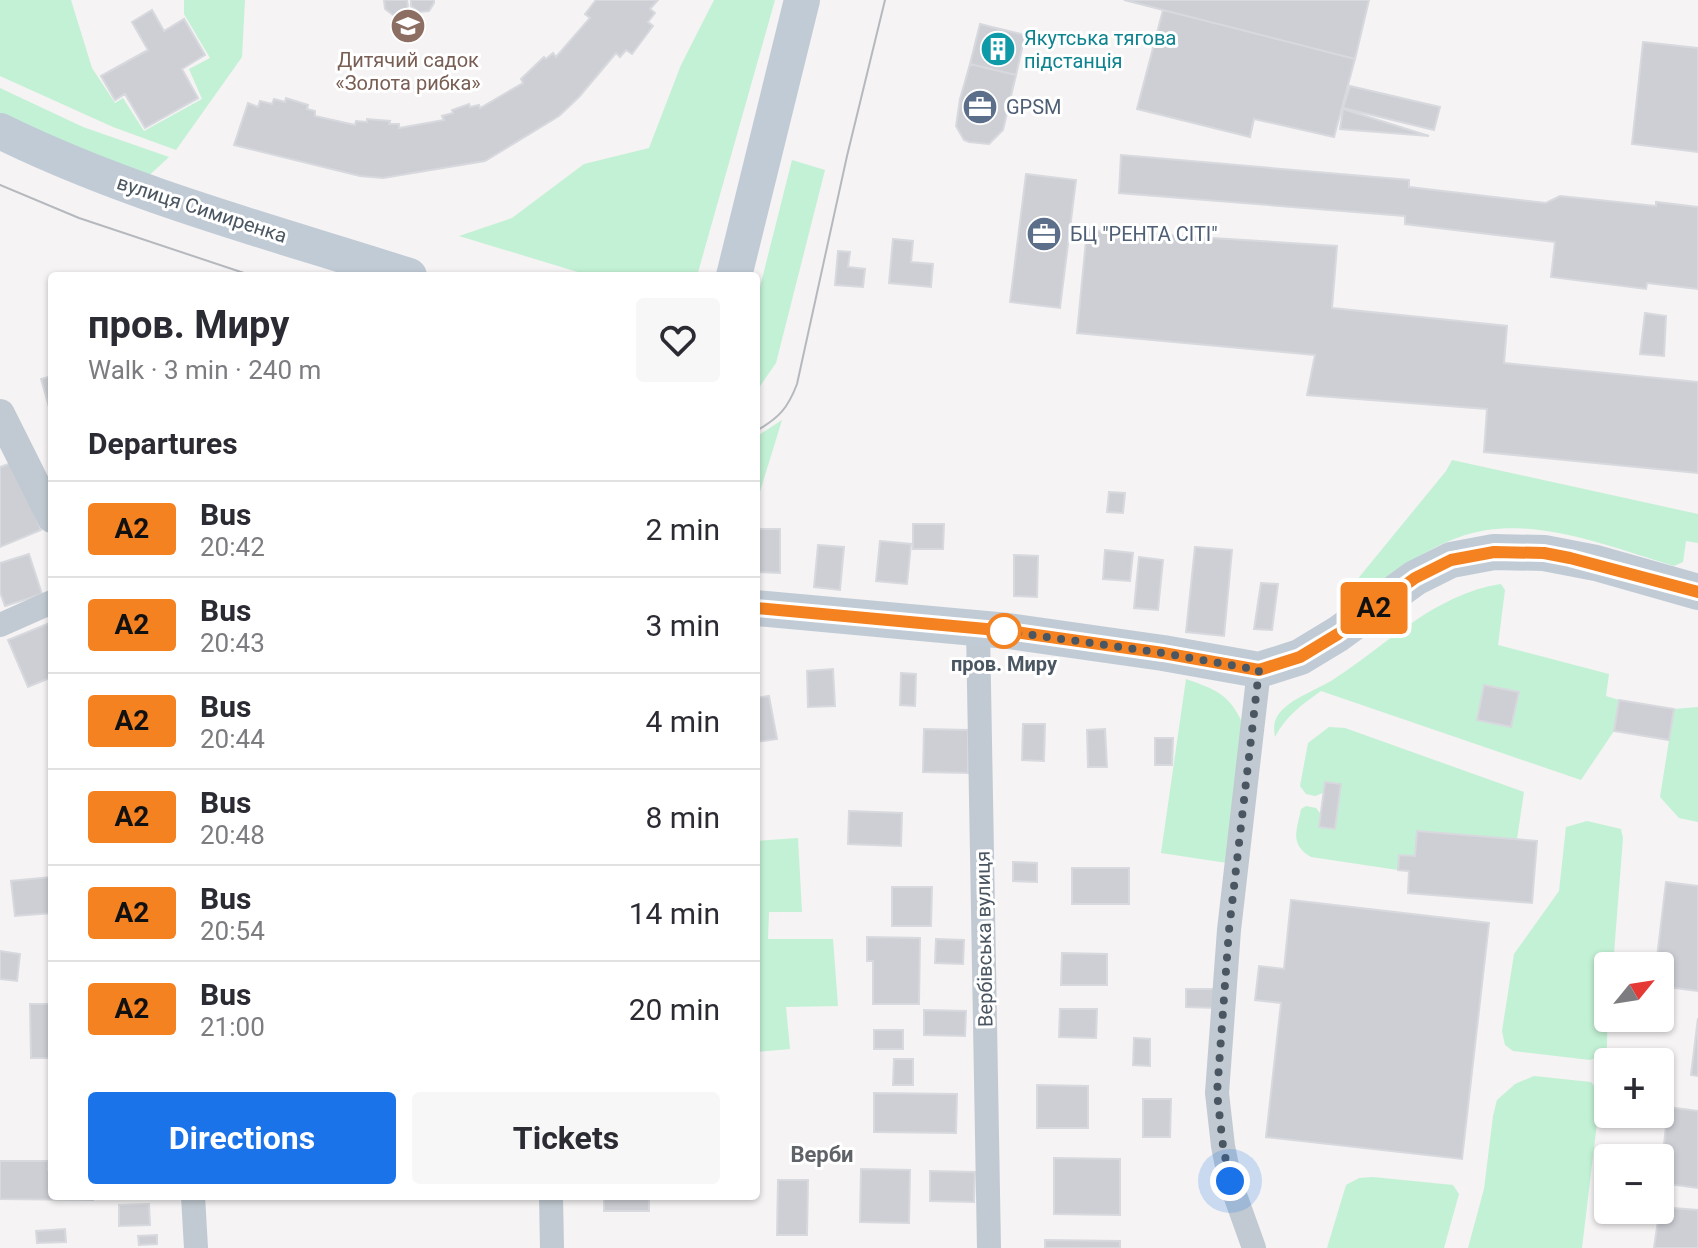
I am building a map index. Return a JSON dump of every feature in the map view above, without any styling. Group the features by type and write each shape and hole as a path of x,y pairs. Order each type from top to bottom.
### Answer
{"main road":[{"path":"735,272 802,0"},
{"name":"вулиця Симиренка","path":"0,131 48,154 148,193 396,272"},
{"path":"760,608 978,629 1163,653 1259,670 1300,657 1338,634 1415,578 1451,560 1494,552 1544,553 1570,558 1698,592"}],"street":[{"path":"0,414 48,510"},
{"path":"0,625 48,604"},
{"name":"Вербівська вулиця","path":"978,629 989,1248"},
{"path":"1254,1248 1230,1181 1217,1093 1229,930 1259,670"},
{"path":"193,1200 196,1248"},
{"path":"551,1200 552,1248"}],"green space":[{"path":"0,0 71,0 92,68 115,103 123,98 144,131 202,99 189,69 210,58 184,14 184,0 245,0 242,57 176,150 113,127 0,76"},
{"path":"714,0 775,0 698,272 578,272 459,236 512,218 584,164 649,148 681,65"},
{"path":"0,88 83,127 169,157 143,181 0,121"},
{"path":"792,160 825,170 776,363 760,386 760,287"},
{"path":"782,420 760,492 760,434"},
{"path":"1452,460 1698,514 1698,543 1686,541 1683,562 1674,566 1558,533 1534,529 1487,530 1441,545 1372,587 1356,581"},
{"path":"1501,584 1505,590 1498,645 1609,674 1606,696 1619,700 1614,731 1581,780 1321,691 1295,711 1275,737 1274,726 1278,716 1294,701 1331,681 1432,610 1454,598"},
{"path":"1186,679 1221,694 1233,706 1243,724 1227,863 1161,853"},
{"path":"1698,707 1698,822 1679,818 1660,797 1674,709"},
{"path":"1329,727 1345,728 1524,792 1517,839 1417,831 1415,856 1399,855 1398,870 1311,857 1297,842 1301,809 1306,806 1316,808 1320,813 1319,827 1335,829 1340,784 1325,782 1323,793 1315,796 1306,794 1300,786 1308,743"},
{"path":"1587,821 1621,829 1623,838 1614,952 1594,952 1594,1032 1607,1032 1607,1047 1594,1048 1594,1058 1590,1060 1513,1051 1505,1045 1502,1031 1514,954 1559,891 1566,827"},
{"path":"798,838 802,912 769,912 768,939 833,939 838,1006 786,1007 790,1049 760,1052 760,841"},
{"path":"1534,1076 1591,1082 1594,1086 1596,1128 1582,1248 1468,1248 1484,1189 1497,1100 1515,1084"},
{"path":"1359,1178 1453,1185 1459,1194 1444,1248 1327,1248 1346,1185"}],"building":[{"path":"384,0 407,0 408,6 402,14 393,15 385,9"},
{"path":"411,0 434,0 434,3 429,11 419,12 411,6"},
{"path":"596,0 658,0 650,9 655,13 648,22 653,26 632,54 626,50 620,57 616,53 559,116 485,161 383,178 360,176 234,145 248,103 258,107 260,101 272,104 274,99 285,102 286,98 308,105 307,109 315,111 315,116 355,125 356,121 367,122 367,119 390,121 389,124 399,124 399,128 444,120 442,116 469,104 470,107 479,105 480,108 523,83 521,79 544,57 546,59 553,53 556,57 590,18 585,14"},
{"path":"1124,0 1369,0 1355,59"},
{"path":"152,10 164,31 184,19 205,55 182,69 198,98 145,128 125,94 115,100 101,76 148,50 132,22"},
{"path":"1163,10 1355,59 1334,137 1254,119 1250,137 1137,109"},
{"name":"Якутська тягова підстанція","path":"980,24 1025,35 1016,75 970,64"},
{"path":"1643,42 1698,48 1698,152 1632,144"},
{"path":"970,64 1016,75 1003,130 989,144 964,140 956,126"},
{"path":"1350,86 1440,107 1434,130 1343,108"},
{"path":"1343,109 1429,136 1340,129"},
{"path":"1121,155 1409,180 1409,187 1546,203 1560,196 1698,207 1698,289 1647,283 1646,289 1551,277 1555,242 1405,224 1405,216 1119,193"},
{"name":"БЦ \"РЕНТА СІТІ\"","path":"1026,174 1076,180 1060,308 1010,302"},
{"path":"1087,230 1337,246 1332,308 1507,326 1504,363 1698,382 1698,473 1484,452 1487,409 1307,395 1315,355 1077,333"},
{"path":"893,239 913,241 911,262 933,264 931,287 889,283"},
{"path":"838,251 850,252 848,267 865,269 863,287 835,285"},
{"path":"1645,313 1666,316 1664,356 1640,354"},
{"path":"48,377 48,404 41,379"},
{"path":"14,462 41,530 0,547 0,467"},
{"path":"1109,492 1125,493 1123,513 1107,512"},
{"path":"913,524 944,524 943,549 913,549"},
{"path":"760,529 780,529 780,573 760,572"},
{"path":"880,541 911,544 907,584 876,581"},
{"path":"818,545 844,547 840,590 814,587"},
{"path":"1195,547 1232,550 1224,636 1186,632"},
{"path":"1105,550 1133,553 1130,581 1103,579"},
{"path":"29,554 42,594 5,606 0,592 0,563"},
{"path":"1014,555 1038,556 1037,597 1014,596"},
{"path":"1139,557 1163,560 1158,610 1134,608"},
{"path":"1261,583 1278,584 1272,630 1254,629"},
{"path":"48,624 48,679 28,687 8,640"},
{"path":"833,669 835,706 808,707 807,671"},
{"path":"901,673 916,674 915,706 900,705"},
{"path":"1484,685 1519,692 1511,727 1477,720"},
{"path":"769,696 777,739 760,741 760,697"},
{"path":"1619,700 1674,709 1669,740 1614,731"},
{"path":"1023,724 1045,724 1044,761 1022,760"},
{"path":"924,729 968,730 968,773 923,772"},
{"path":"1105,729 1107,767 1088,767 1087,730"},
{"path":"1155,738 1173,738 1172,765 1155,765"},
{"path":"1325,782 1341,784 1335,829 1319,827"},
{"path":"849,811 902,813 901,846 848,844"},
{"path":"1417,831 1537,841 1532,903 1408,893 1409,871 1398,870 1399,855 1415,856"},
{"path":"1013,862 1037,863 1037,882 1013,881"},
{"path":"1072,868 1129,868 1129,904 1072,904"},
{"path":"48,877 48,913 15,916 11,881"},
{"path":"1666,882 1698,886 1698,991 1674,988 1674,952 1658,952"},
{"path":"892,887 932,887 931,926 892,926"},
{"path":"1291,900 1489,923 1462,1159 1266,1137 1281,1003 1255,1000 1259,966 1284,969"},
{"path":"867,937 920,938 919,1004 873,1004 873,961 867,961"},
{"path":"936,939 964,940 963,964 935,963"},
{"path":"0,951 20,954 17,981 0,979"},
{"path":"1062,953 1107,954 1107,985 1061,985"},
{"path":"1186,989 1216,989 1216,1008 1186,1007"},
{"path":"30,1004 48,1004 48,1058 31,1058"},
{"path":"1060,1009 1097,1009 1096,1038 1059,1037"},
{"path":"924,1010 966,1011 965,1036 924,1035"},
{"path":"1698,1018 1698,1076 1691,1075"},
{"path":"874,1030 903,1030 903,1049 874,1049"},
{"path":"1134,1038 1150,1039 1150,1066 1133,1065"},
{"path":"894,1059 913,1059 913,1085 893,1085"},
{"path":"1037,1085 1088,1086 1088,1128 1037,1128"},
{"path":"874,1093 957,1094 956,1133 874,1132"},
{"path":"1143,1099 1171,1099 1170,1137 1143,1137"},
{"path":"1674,1108 1698,1111 1698,1188 1674,1185 1674,1144 1664,1144 1666,1128 1674,1128"},
{"path":"1054,1158 1120,1159 1120,1215 1054,1214"},
{"path":"0,1161 48,1161 48,1200 0,1199"},
{"path":"861,1169 910,1170 909,1223 860,1222"},
{"path":"930,1171 975,1172 974,1202 930,1201"},
{"path":"778,1180 808,1180 807,1235 777,1235"},
{"path":"604,1200 649,1200 649,1211 604,1211"},
{"path":"149,1204 150,1225 119,1226 119,1205"},
{"path":"1674,1208 1698,1210 1698,1248 1654,1248 1658,1224 1674,1224"},
{"path":"65,1229 66,1242 37,1243 36,1231"},
{"path":"157,1235 157,1244 139,1245 138,1236"},
{"path":"1045,1240 1120,1241 1120,1248 1045,1248"}],"tram line":[{"path":"760,429 782,412 797,384 885,0"},
{"path":"0,185 79,218 241,272"}],"bus line":[{"name":"А2","path":"760,608 1008,631 1259,670 1300,657 1338,634 1415,578 1451,560 1494,552 1544,553 1596,563 1698,592"}],"place":[{"name":"Дитячий садок «Золота рибка»","path":"408,26"},
{"name":"Якутська тягова підстанція","path":"998,49"},
{"name":"GPSM","path":"980,107"},
{"name":"БЦ \"РЕНТА СІТІ\"","path":"1044,234"},
{"name":"пров. Миру","path":"1004,631"}],"district":[{"name":"Верби","path":"822,1154"}],"route":[{"path":"1004,631 1259,670 1229,930 1217,1093 1230,1181"}]}
